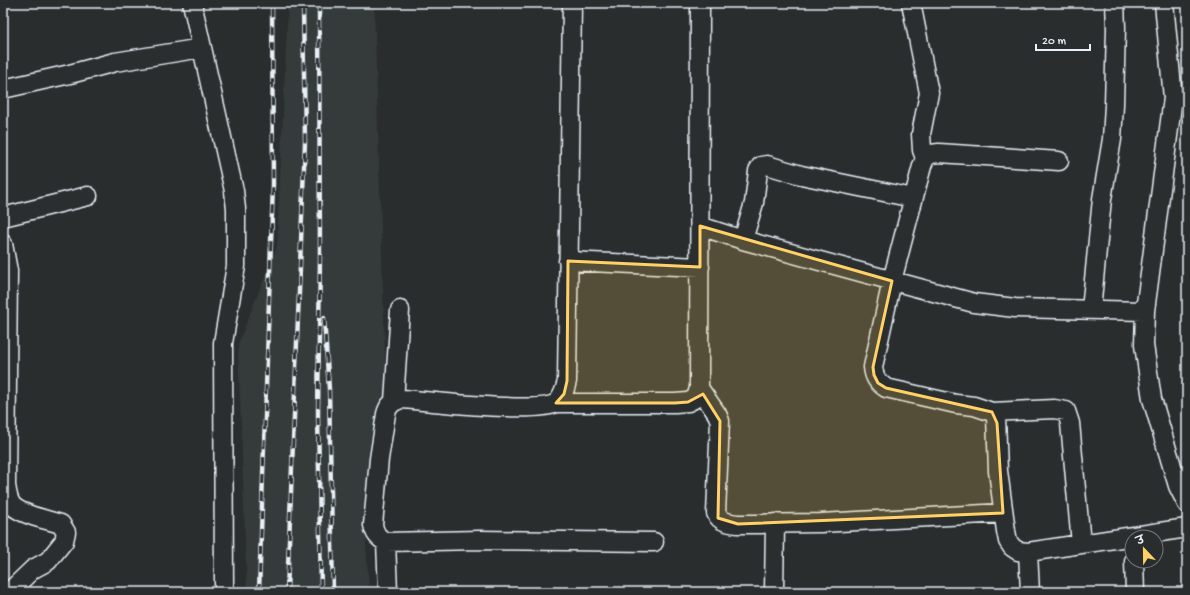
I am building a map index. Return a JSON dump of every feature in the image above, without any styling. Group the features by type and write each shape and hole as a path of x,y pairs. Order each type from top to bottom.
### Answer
{"street":[{"path":"192,3 234,191 236,209 236,266 223,343 224,592"},
{"path":"556,403 564,394 568,381 568,261 572,3"},
{"path":"654,542 480,540 386,542 375,532 373,525 379,459 386,414 388,407 394,401 402,399 523,408 546,406 556,403 675,403 688,402 696,398 699,388 700,3"},
{"path":"911,3 929,93 921,134 922,150 925,158 913,198 892,281 873,367 874,375 878,383 886,388 956,404 974,406 992,412 1054,409 1066,411 1070,423 1081,544"},
{"path":"1091,310 1102,199 1112,139 1116,28 1115,3"},
{"path":"1164,3 1173,98 1145,311 1144,345 1152,399 1178,486 1187,504"},
{"path":"3,89 115,62 202,48"},
{"path":"925,158 931,154 939,153 1059,161"},
{"path":"743,240 754,203 758,171 761,166 766,165 913,198"},
{"path":"3,217 88,196"},
{"path":"700,226 743,240 953,298 992,306 1015,308 1145,311"},
{"path":"3,244 8,271 6,485 8,497 13,506 22,512 60,524 66,532 64,542 48,561 34,569 9,592"},
{"path":"568,261 700,267"},
{"path":"394,401 400,310"},
{"path":"699,388 717,414 720,421 716,513 718,518 726,522 738,524 821,523 1003,513"},
{"path":"992,412 996,417 997,423 998,463 1003,513 1008,541 1012,547 1018,551 1028,552 1124,538"},
{"path":"774,592 775,523"},
{"path":"1164,531 1187,528"},
{"path":"386,542 388,592"},
{"path":"1028,552 1030,592"},
{"path":"1134,569 1135,592"}],"highlighted area":[{"path":"700,226 892,281 873,367 874,375 878,383 886,388 992,412 997,423 1003,513 738,524 718,518 720,421 703,394 688,402 675,403 556,403 564,394 567,381 568,261 700,267"}],"shaded area":[{"path":"288,3 374,3 386,388 366,543 369,592 247,592 238,344 277,246"}],"railway":[{"path":"259,592 273,184 272,3"},
{"path":"287,592 305,142 303,3"},
{"path":"319,3 320,256 318,414 321,592"},
{"path":"324,318 329,389 333,592"}]}
